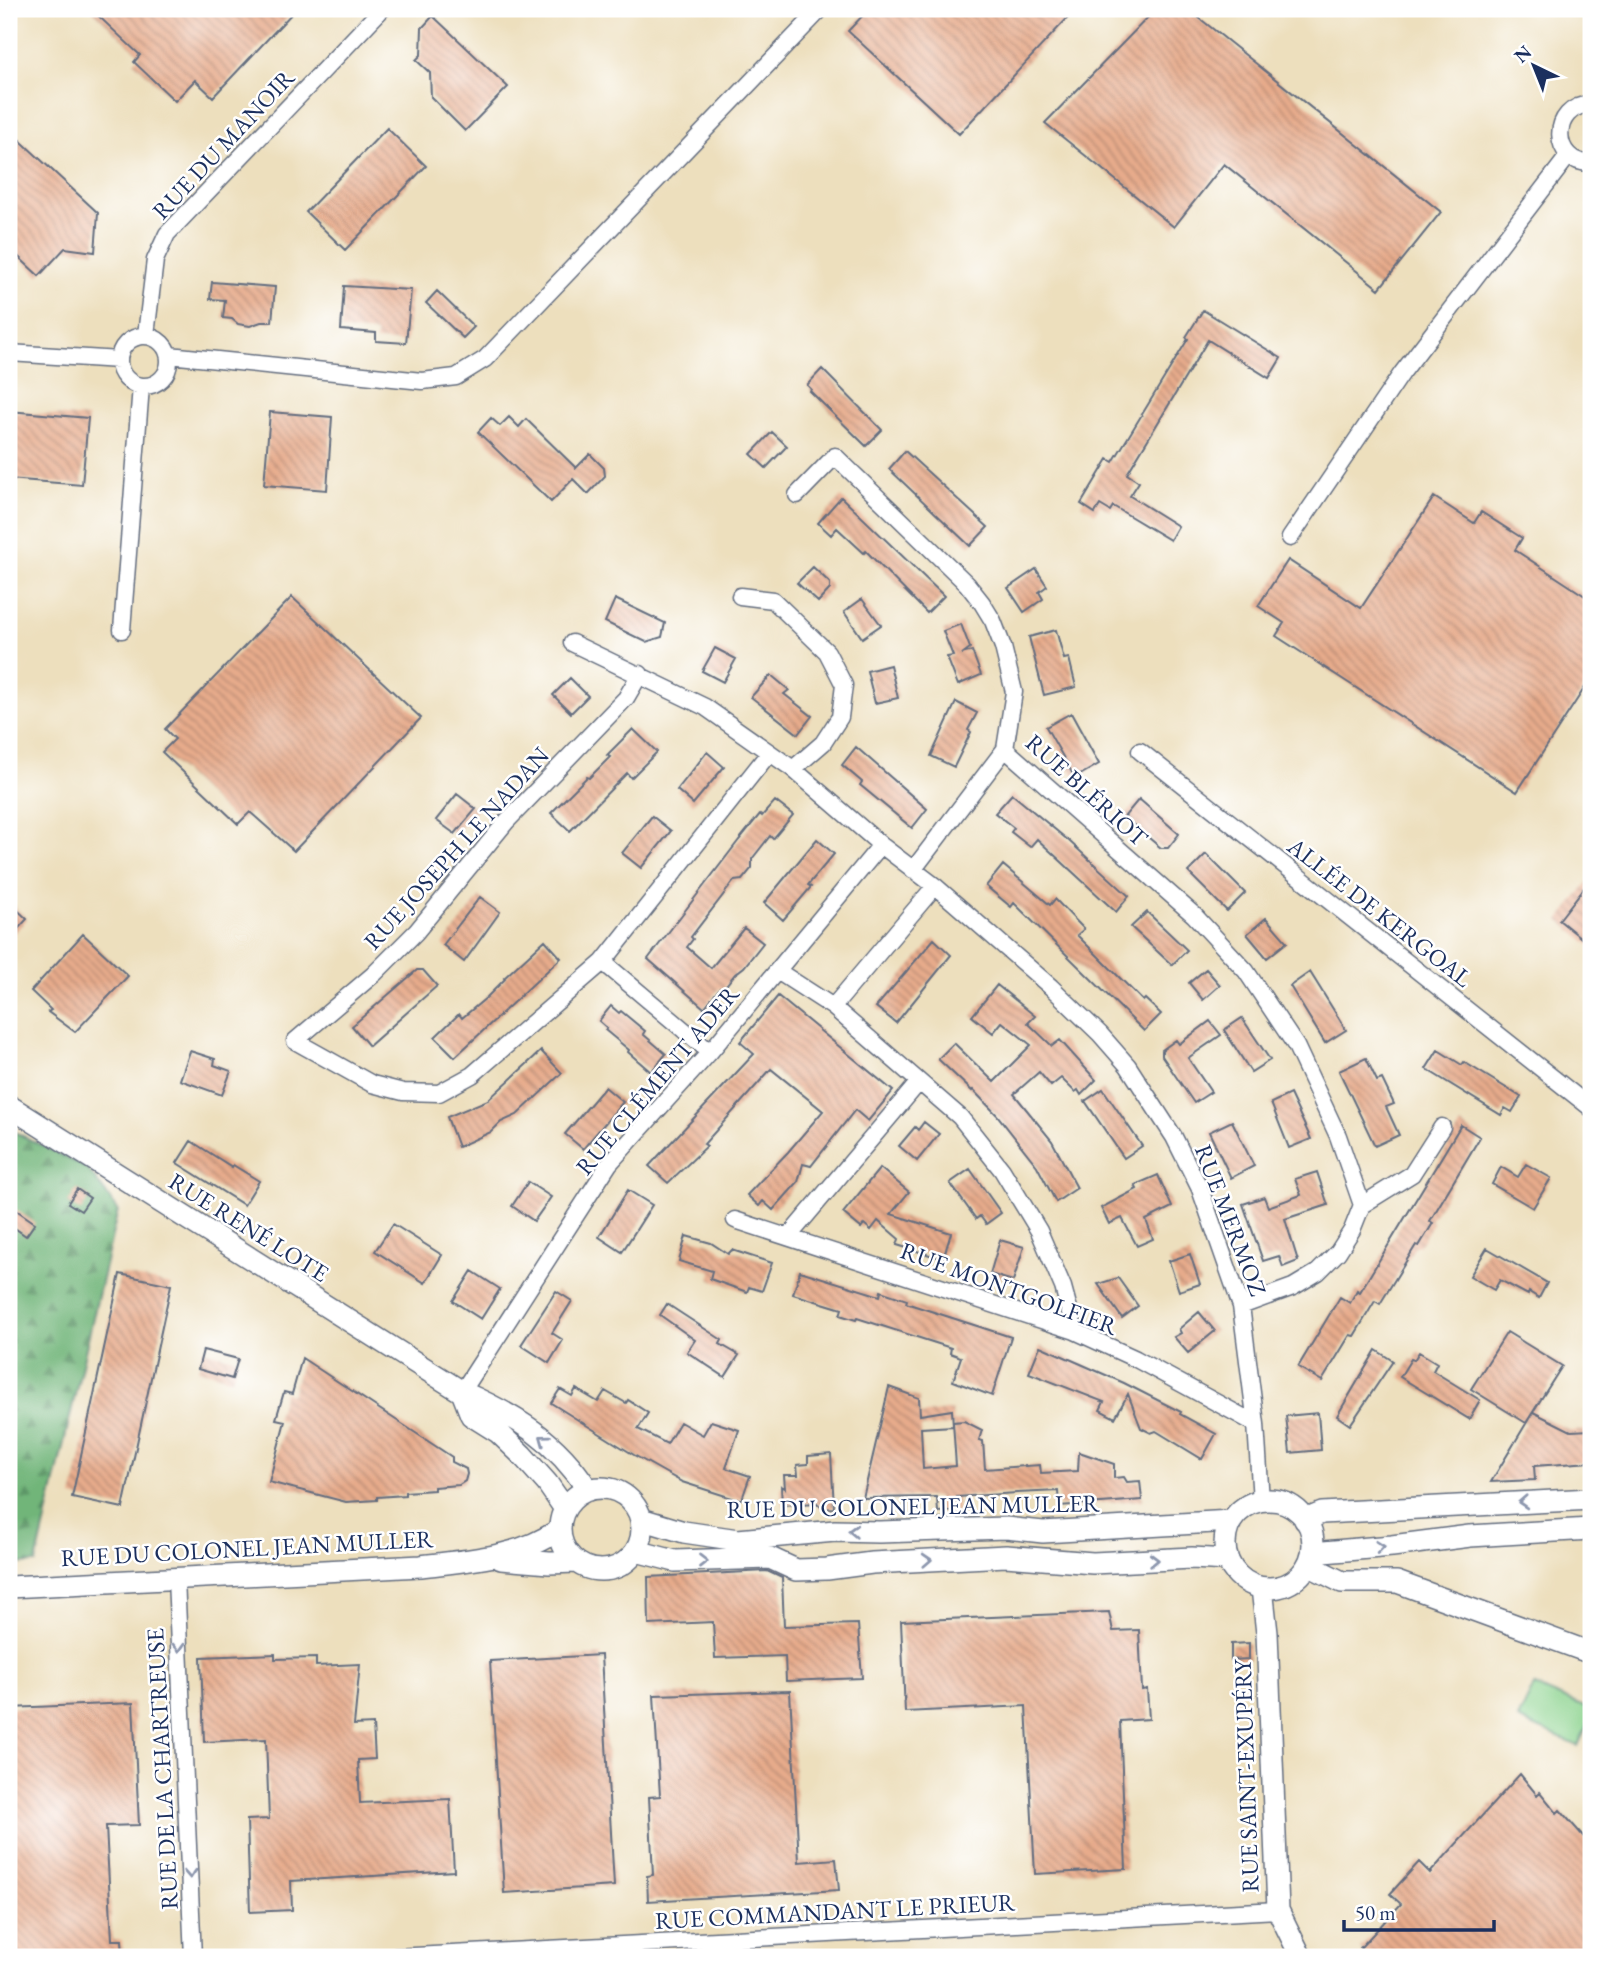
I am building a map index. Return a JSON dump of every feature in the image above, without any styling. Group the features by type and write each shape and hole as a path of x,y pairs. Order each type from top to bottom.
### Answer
{"main road":[{"name":"RUE RENÉ LOTE","path":"9,1106 462,1392 492,1406 553,1446 573,1466 588,1490"},
{"name":"RUE RENÉ LOTE","path":"462,1392 471,1415 498,1432 547,1483 563,1519"},
{"path":"605,1488 621,1493 634,1504 641,1519 642,1536 636,1551 624,1564 607,1570 590,1569 576,1562 564,1547 563,1519 576,1497 588,1490 605,1488"},
{"path":"1305,1520 1322,1513 1591,1499"},
{"path":"1273,1500 1286,1503 1297,1510 1305,1520 1312,1535 1310,1559 1299,1576 1289,1583 1276,1588 1262,1588 1241,1578 1228,1560 1225,1540 1231,1521 1240,1511 1261,1501 1273,1500"},
{"name":"RUE DU COLONEL JEAN MULLER","path":"9,1587 421,1566 489,1558 543,1541 563,1519"},
{"name":"RUE DU COLONEL JEAN MULLER","path":"641,1519 684,1532 738,1540 835,1531 1006,1528 1043,1532 1231,1521"},
{"path":"1310,1559 1470,1535 1591,1529"},
{"name":"RUE DU COLONEL JEAN MULLER","path":"636,1551 675,1561 770,1558 796,1570 1006,1556 1093,1563 1192,1558 1228,1560"},
{"name":"RUE DU COLONEL JEAN MULLER","path":"489,1558 549,1563 576,1562"},
{"path":"1310,1559 1342,1582 1397,1582 1591,1653"},
{"name":"RUE SAINT-EXUPÉRY","path":"1262,1588 1267,1633 1278,1910 1301,1957"}],"street":[{"name":"RUE DU MANOIR","path":"146,335 155,260 167,234 382,9"},
{"path":"169,355 382,379 422,381 456,377 485,359 821,9"},
{"path":"1591,104 1574,108 1564,119 1560,134 1561,142 1570,155 1577,160 1591,163"},
{"path":"1290,538 1402,373 1570,155"},
{"path":"146,335 161,341 169,355 168,371 163,378 149,386 141,386 127,380 120,367 121,352 131,340 146,335"},
{"path":"9,353 119,360"},
{"path":"122,630 141,386"},
{"name":"RUE BLÉRIOT","path":"797,495 835,456 967,584 993,621 1003,647 1014,692 1005,749 1194,915 1246,971 1296,1046 1338,1136 1362,1205"},
{"path":"740,596 773,600 827,652 844,685 839,717 834,726 823,744 793,769"},
{"name":"RUE MERMOZ","path":"572,643 705,707 793,769 881,845 935,886 1051,987 1100,1034 1134,1074 1174,1137 1200,1189 1241,1306 1256,1424 1261,1501"},
{"name":"RUE JOSEPH LE NADAN","path":"603,962 472,1075 439,1093 403,1092 372,1084 295,1041 374,974 416,932 506,822 626,698 640,674"},
{"path":"913,870 1005,749"},
{"name":"ALLÉE DE KERGOAL","path":"1140,751 1591,1108"},
{"path":"710,1052 603,962 769,753"},
{"name":"RUE CLÉMENT ADER","path":"462,1392 609,1164 779,972 881,845"},
{"path":"833,1007 935,886"},
{"path":"779,972 833,1007 960,1117 1002,1170 1039,1231 1063,1287 1075,1331"},
{"path":"789,1236 919,1082"},
{"path":"1241,1306 1293,1287 1318,1272 1338,1252 1352,1230 1362,1205 1412,1174 1442,1127"},
{"name":"RUE MONTGOLFIER","path":"735,1220 1075,1331 1136,1359 1256,1424"},
{"name":"RUE DE LA CHARTREUSE","path":"176,1579 193,1957"},
{"name":"RUE COMMANDANT LE PRIEUR","path":"395,1957 1278,1910"}],"green space":[{"path":"9,1129 87,1168 118,1210 36,1563 9,1564"},
{"path":"1534,1686 1591,1710 1591,1717 1578,1746 1518,1719"}],"building":[{"path":"91,9 296,9 213,97 195,80 175,101 134,62 140,55"},
{"path":"869,9 1076,9 959,134 848,31"},
{"path":"1156,9 1188,9 1441,212 1379,289 1224,164 1174,227 1045,123"},
{"path":"433,16 508,87 465,131 431,97 430,73 416,60 421,55 422,28"},
{"path":"387,128 426,166 345,250 306,212"},
{"path":"9,130 98,213 95,252 65,248 39,276 9,248"},
{"path":"212,282 275,287 272,322 250,326 223,318 225,300 210,299"},
{"path":"344,286 411,290 406,343 376,341 376,333 341,330"},
{"path":"437,291 474,327 463,338 426,303"},
{"path":"1203,310 1281,358 1269,378 1208,340 1127,474 1139,482 1130,496 1178,526 1170,540 1113,506 1110,511 1100,505 1095,513 1081,504 1108,459 1113,462"},
{"path":"822,369 882,430 866,446 810,391 807,385"},
{"path":"9,411 88,418 82,485 9,479"},
{"path":"270,412 332,417 327,490 264,485"},
{"path":"509,417 519,427 526,419 576,468 590,454 604,468 605,476 588,494 573,479 551,502 478,432 491,418 500,426"},
{"path":"772,432 787,446 766,468 751,454"},
{"path":"905,451 988,527 970,546 889,469"},
{"path":"841,497 944,596 927,613 866,551 864,553 837,528 831,535 818,523"},
{"path":"1434,497 1474,523 1481,512 1522,538 1515,550 1591,600 1591,678 1517,792 1276,636 1284,623 1258,606 1288,560 1361,608"},
{"path":"813,567 830,583 830,589 818,602 797,583"},
{"path":"1036,569 1047,586 1039,592 1043,599 1024,612 1008,588"},
{"path":"292,597 421,718 294,851 250,812 238,824 162,752 175,739 165,729"},
{"path":"615,599 665,623 662,637 646,642 605,622"},
{"path":"862,599 881,625 862,638 844,612"},
{"path":"961,624 970,648 962,654 972,651 981,675 958,685 947,657 953,656 943,631"},
{"path":"1056,630 1064,659 1069,658 1076,687 1044,695 1029,637"},
{"path":"715,648 736,659 723,682 702,671"},
{"path":"890,665 898,698 875,703 867,671"},
{"path":"771,675 789,690 784,694 812,716 798,734 751,697"},
{"path":"570,678 588,696 571,713 553,695"},
{"path":"956,702 977,713 954,767 931,756"},
{"path":"1071,713 1099,764 1075,778 1046,727"},
{"path":"633,729 657,752 631,778 627,773 570,831 551,813 610,757 607,755"},
{"path":"856,747 927,809 912,828 860,785 862,782 842,765"},
{"path":"707,752 724,767 693,804 677,790"},
{"path":"457,794 476,809 455,834 436,820"},
{"path":"1012,794 1129,896 1116,912 1037,839 1030,847 1011,832 1014,828 995,813"},
{"path":"1139,799 1179,834 1168,848 1161,848 1124,817"},
{"path":"775,801 793,815 773,839 770,836 752,859 752,868 742,880 734,881 691,937 693,939 687,947 711,968 744,928 763,943 704,1008 648,959 739,840 760,814 762,816"},
{"path":"652,816 671,831 641,868 622,853"},
{"path":"817,839 834,854 783,920 764,903"},
{"path":"1206,854 1245,893 1227,911 1188,872"},
{"path":"1003,865 1050,905 1055,899 1084,929 1077,935 1143,1001 1145,999 1161,1014 1144,1031 1014,903 1011,907 986,886"},
{"path":"1591,879 1591,946 1559,920"},
{"path":"480,897 500,912 464,962 443,945"},
{"path":"9,902 27,919 9,939"},
{"path":"1147,912 1187,950 1172,965 1131,927"},
{"path":"1266,918 1287,942 1267,958 1247,934"},
{"path":"83,934 128,976 75,1032 48,1012 51,1010 31,991"},
{"path":"934,939 951,955 896,1023 876,1007"},
{"path":"545,940 561,958 455,1057 435,1037 459,1014 462,1018 487,997"},
{"path":"1206,969 1220,985 1203,1000 1189,983"},
{"path":"417,970 423,970 437,986 369,1046 352,1026"},
{"path":"1310,972 1346,1030 1325,1043 1290,986"},
{"path":"997,985 1035,1016 1028,1023 1052,1046 1060,1040 1096,1080 1081,1095 1061,1078 1051,1086 1039,1072 1014,1094 1052,1141 1077,1188 1056,1202 1037,1166 997,1115 938,1059 954,1043 994,1082 1031,1045 1002,1022 993,1033 972,1016"},
{"path":"778,996 893,1091 868,1121 855,1110 811,1166 803,1164 798,1182 773,1210 763,1201 759,1206 747,1195 823,1111 771,1069 704,1144 707,1146 668,1183 649,1166 754,1054 740,1042"},
{"path":"611,1006 645,1031 643,1034 666,1054 651,1072 605,1030 607,1028 599,1021"},
{"path":"1242,1018 1270,1060 1251,1072 1224,1030"},
{"path":"1210,1021 1221,1035 1188,1058 1211,1092 1194,1103 1162,1056 1162,1050 1176,1040 1179,1044"},
{"path":"1438,1050 1462,1065 1464,1062 1521,1097 1512,1112 1505,1108 1501,1115 1426,1069"},
{"path":"190,1051 215,1059 214,1065 231,1071 222,1095 180,1080"},
{"path":"541,1051 562,1073 517,1115 501,1122 491,1132 458,1147 447,1117 488,1100"},
{"path":"1366,1058 1377,1081 1382,1079 1394,1104 1386,1107 1399,1135 1375,1146 1339,1071"},
{"path":"605,1087 623,1102 583,1149 565,1134"},
{"path":"1103,1089 1142,1146 1124,1158 1085,1101"},
{"path":"1290,1094 1311,1139 1289,1148 1271,1103"},
{"path":"1232,1121 1254,1166 1231,1178 1209,1132"},
{"path":"924,1122 939,1134 917,1161 899,1146 915,1127 918,1130"},
{"path":"1461,1125 1480,1137 1430,1221 1433,1223 1419,1246 1416,1245 1380,1304 1375,1301 1322,1381 1298,1367 1340,1297 1350,1303 1357,1290 1360,1292"},
{"path":"191,1141 259,1181 244,1205 177,1163"},
{"path":"1526,1164 1551,1178 1533,1208 1492,1184 1501,1167 1518,1177"},
{"path":"880,1168 909,1192 891,1214 951,1233 943,1259 897,1245 899,1239 878,1221 871,1230 864,1224 861,1228 843,1213"},
{"path":"970,1169 1001,1213 986,1224 980,1216 976,1219 950,1183"},
{"path":"1317,1172 1328,1205 1285,1219 1298,1261 1283,1267 1279,1256 1263,1261 1243,1204 1264,1197 1268,1207 1301,1195 1295,1179"},
{"path":"1158,1175 1172,1207 1146,1220 1153,1239 1137,1246 1122,1218 1109,1224 1101,1208 1137,1189 1135,1185"},
{"path":"528,1182 551,1197 534,1221 512,1206"},
{"path":"77,1189 90,1198 81,1211 68,1203"},
{"path":"628,1190 652,1205 622,1252 599,1237"},
{"path":"9,1205 35,1223 26,1236 9,1224"},
{"path":"393,1224 442,1255 425,1283 375,1251"},
{"path":"686,1236 711,1243 728,1254 732,1250 772,1263 762,1291 749,1287 747,1292 710,1279 712,1271 679,1261"},
{"path":"1000,1240 1024,1247 1013,1281 990,1274"},
{"path":"1487,1248 1547,1283 1539,1298 1500,1280 1494,1290 1470,1276"},
{"path":"1190,1254 1200,1284 1179,1291 1169,1261"},
{"path":"472,1271 500,1289 481,1319 453,1301"},
{"path":"800,1271 880,1296 881,1291 907,1300 906,1303 1011,1337 992,1396 953,1381 961,1357 950,1353 951,1348 840,1315 842,1309 793,1294"},
{"path":"120,1274 171,1285 123,1508 72,1497"},
{"path":"1118,1278 1138,1306 1122,1318 1098,1284"},
{"path":"556,1291 572,1301 552,1333 563,1340 549,1363 521,1345"},
{"path":"667,1304 722,1340 720,1344 739,1355 725,1377 687,1352 695,1340 660,1315"},
{"path":"1199,1312 1215,1331 1188,1353 1174,1337 1181,1333 1179,1329"},
{"path":"1507,1332 1562,1366 1526,1423 1471,1389"},
{"path":"1040,1346 1124,1383 1181,1412 1180,1414 1216,1434 1202,1459 1156,1431 1151,1433 1141,1428 1128,1394 1115,1418 1100,1410 1104,1402 1029,1373"},
{"path":"203,1350 238,1359 232,1379 198,1369"},
{"path":"1376,1350 1393,1361 1350,1425 1337,1416"},
{"path":"1419,1352 1437,1363 1433,1371 1480,1400 1469,1419 1400,1377 1411,1359 1414,1360"},
{"path":"302,1358 452,1457 452,1462 466,1469 465,1481 459,1485 434,1487 434,1490 405,1492 405,1495 377,1497 377,1500 346,1502 269,1482 285,1421 276,1419 284,1392 292,1394"},
{"path":"889,1387 919,1398 920,1415 952,1410 953,1426 921,1428 923,1469 956,1466 953,1422 964,1421 982,1430 979,1440 983,1441 985,1469 1040,1465 1041,1473 1078,1471 1079,1452 1114,1464 1114,1478 1124,1477 1127,1482 1140,1481 1142,1500 1059,1506 1058,1491 1017,1493 957,1497 958,1511 938,1512 937,1497 863,1498"},
{"path":"560,1389 572,1396 576,1389 598,1402 605,1391 626,1403 628,1400 648,1413 638,1429 667,1444 680,1422 703,1435 711,1421 739,1430 726,1468 750,1476 742,1499 682,1482 634,1455 551,1403"},
{"path":"1533,1412 1571,1431 1591,1430 1591,1462 1534,1466 1535,1480 1491,1482"},
{"path":"1318,1413 1321,1450 1290,1453 1286,1416"},
{"path":"831,1454 834,1508 823,1509 817,1503 782,1505 781,1486 785,1488 784,1475 798,1475 797,1465 808,1464 808,1456"},
{"path":"767,1571 782,1578 784,1626 858,1624 862,1678 786,1681 785,1656 715,1658 713,1622 649,1625 648,1577"},
{"path":"1109,1612 1113,1631 1139,1630 1142,1690 1147,1689 1149,1719 1120,1721 1126,1869 1035,1874 1026,1706 905,1712 901,1621"},
{"path":"1249,1643 1249,1659 1231,1660 1231,1644"},
{"path":"275,1654 275,1659 316,1658 316,1666 360,1664 354,1725 373,1724 375,1759 358,1760 360,1803 450,1799 454,1871 291,1881 292,1910 250,1912 247,1820 269,1819 266,1739 204,1742 201,1657"},
{"path":"601,1655 614,1886 504,1893 490,1661"},
{"path":"790,1691 799,1862 836,1859 839,1890 648,1901 647,1876 653,1875 649,1797 660,1796 654,1695"},
{"path":"133,1703 139,1825 106,1826 112,1940 122,1940 123,1957 9,1957 9,1708"},
{"path":"1520,1774 1537,1795 1540,1792 1557,1813 1560,1810 1591,1845 1591,1957 1369,1957 1360,1948 1401,1904 1390,1894 1419,1862 1430,1873"}]}
